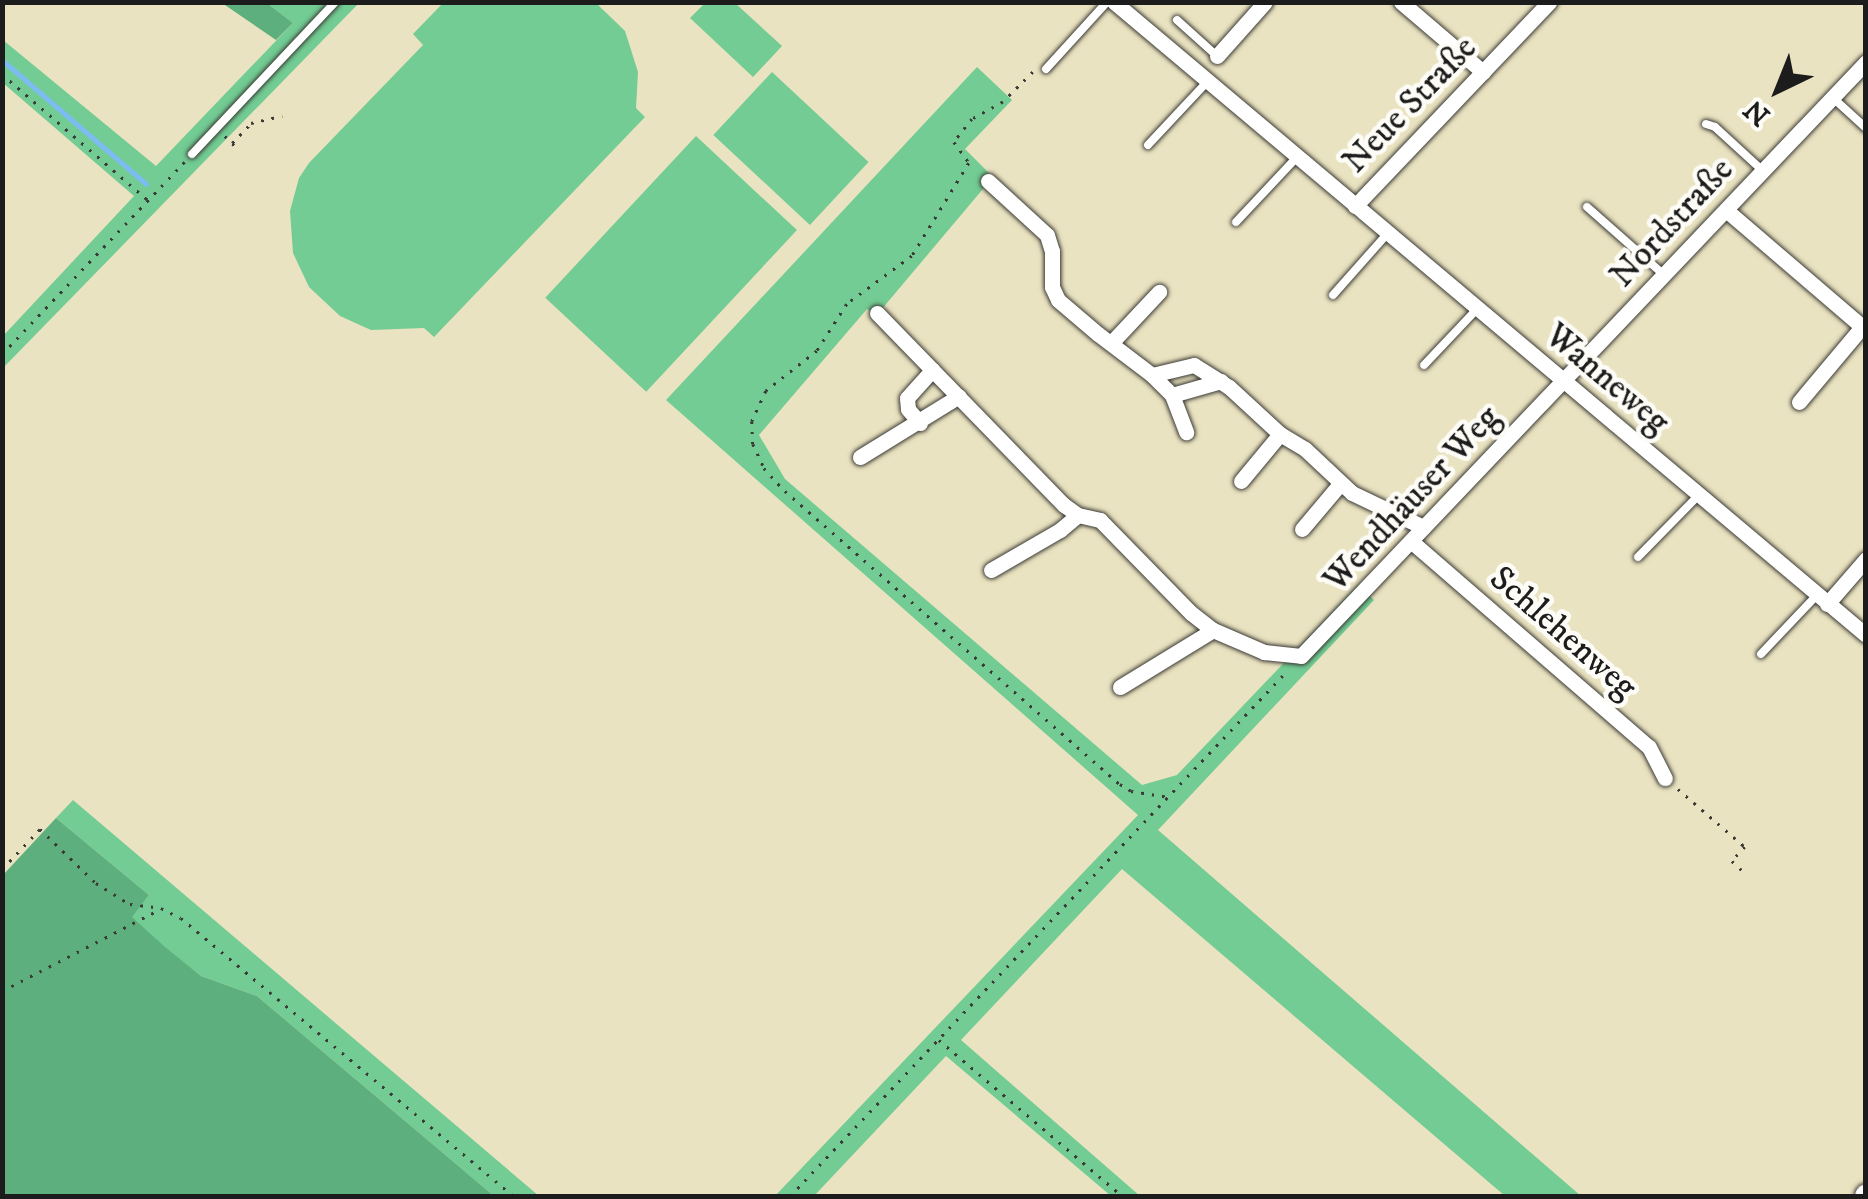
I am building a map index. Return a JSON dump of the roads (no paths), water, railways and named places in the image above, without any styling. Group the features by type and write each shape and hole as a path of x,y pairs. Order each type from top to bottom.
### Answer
{"street":[{"name":"Wanneweg","path":"1111,2 1866,635"},
{"path":"1217,56 1265,2"},
{"path":"1401,2 1482,72"},
{"name":"Neue Straße","path":"1355,206 1549,2"},
{"name":"Nordstraße","path":"1564,382 1866,62"},
{"path":"988,181 1047,236 1052,250 1052,287 1058,300 1172,395 1186,432"},
{"path":"1726,210 1864,329 1799,402"},
{"path":"1112,342 1158,292"},
{"path":"877,314 1078,515 1100,520 1212,630 1120,688"},
{"path":"1152,376 1194,364 1221,381 1280,434 1306,448 1340,484 1362,500 1423,528"},
{"path":"920,423 908,408 907,398 932,370"},
{"path":"1172,395 1221,381"},
{"name":"Wendhäuser Weg","path":"1212,630 1264,652 1301,656 1564,382"},
{"path":"860,457 959,396"},
{"path":"1241,481 1280,434"},
{"path":"1302,529 1340,484"},
{"path":"991,570 1060,530 1078,515"},
{"name":"Schlehenweg","path":"1412,542 1649,747 1665,778"},
{"path":"1822,600 1866,559"}],"lane":[{"path":"192,154 335,2"},
{"name":"Wanneweg","path":"1042,67 1111,2"},
{"path":"1177,20 1217,56"},
{"path":"1148,145 1207,81"},
{"path":"1832,97 1866,128"},
{"path":"1706,124 1716,127 1763,170"},
{"path":"1236,222 1296,156"},
{"path":"1587,207 1664,275"},
{"path":"1332,294 1388,233"},
{"path":"1424,365 1477,308"},
{"path":"1638,557 1698,496"},
{"path":"1761,654 1822,600"}],"waterway":[{"path":"2,60 146,184"}]}
